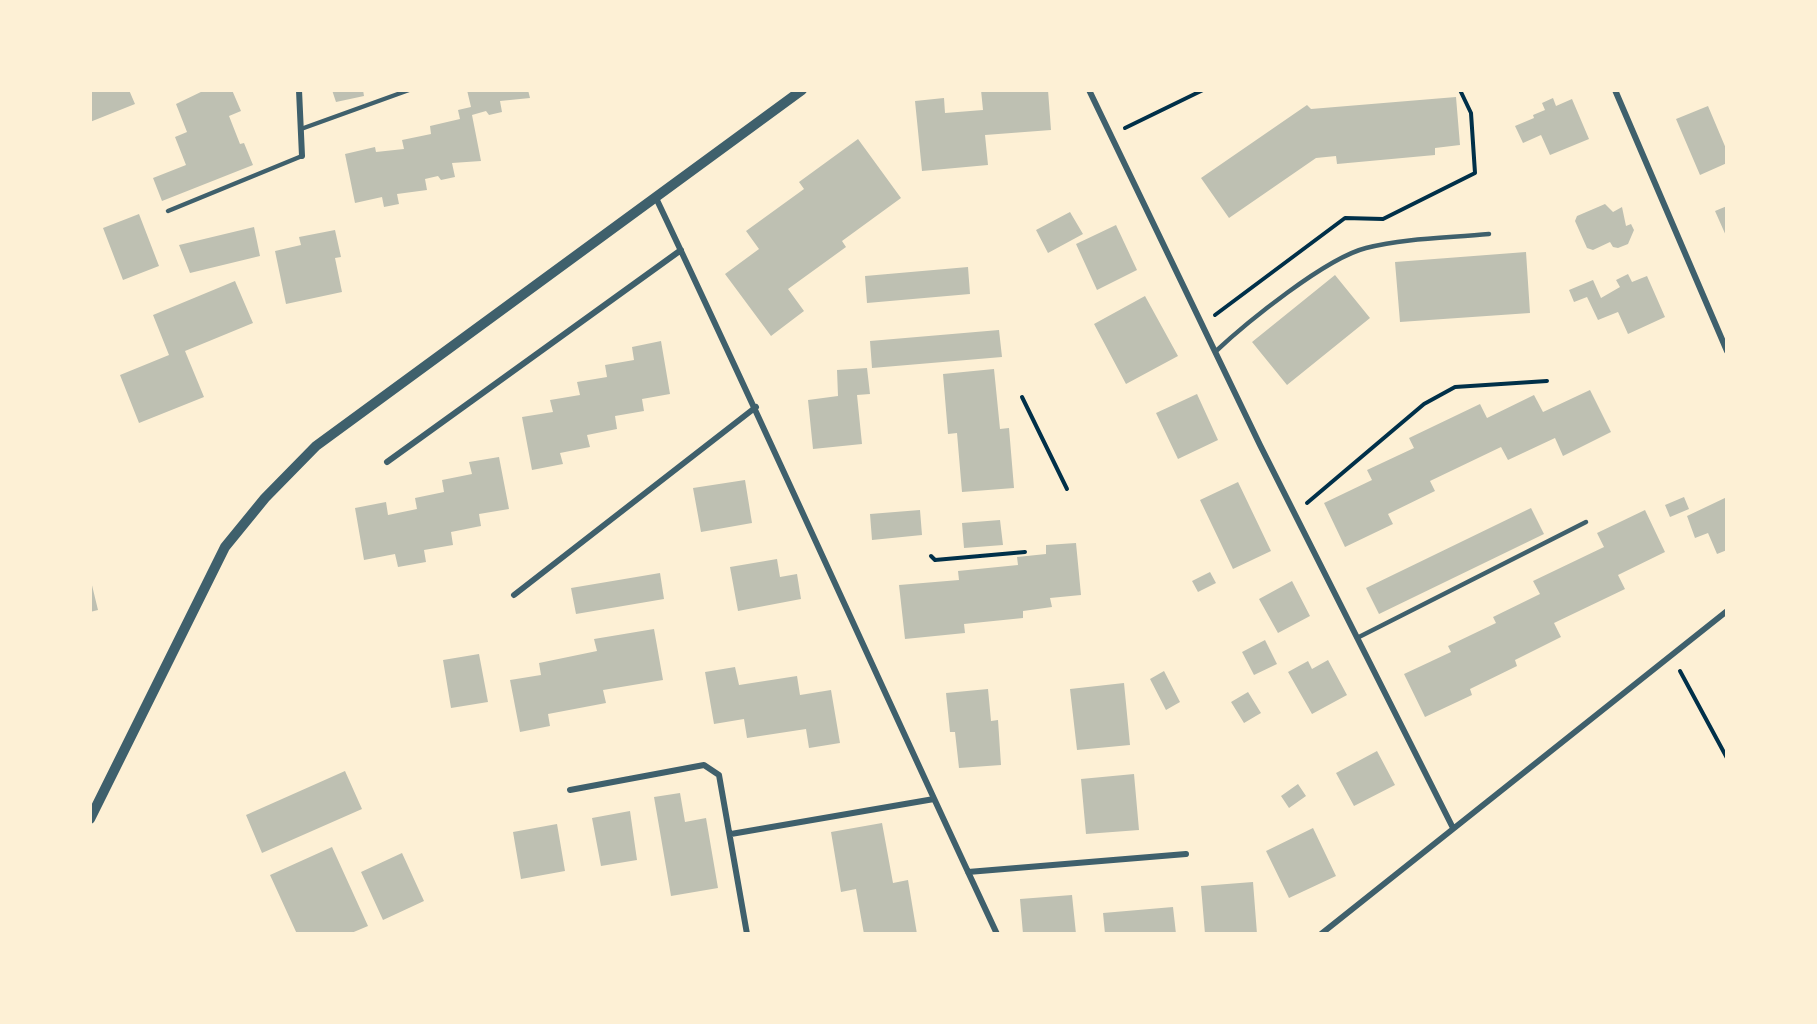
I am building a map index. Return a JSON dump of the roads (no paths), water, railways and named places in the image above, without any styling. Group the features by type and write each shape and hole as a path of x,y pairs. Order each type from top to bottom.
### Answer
{"street":[{"path":"299,90 303,156"},
{"path":"90,819 225,547 265,498 316,447 802,90"},
{"path":"1089,90 1294,514 1453,828"},
{"path":"1616,90 1727,351"},
{"path":"656,198 756,408 848,616 997,934"},
{"path":"387,462 681,250"},
{"path":"514,595 756,408"},
{"path":"1321,934 1727,611"},
{"path":"570,790 704,765 719,775 747,934"},
{"path":"730,834 934,799"},
{"path":"968,872 1186,854"}],"lane":[{"path":"301,129 409,90"},
{"path":"168,211 303,156"},
{"path":"1215,352 1240,328 1302,284 1335,262 1363,249 1489,234"},
{"path":"1357,638 1586,522"}]}
